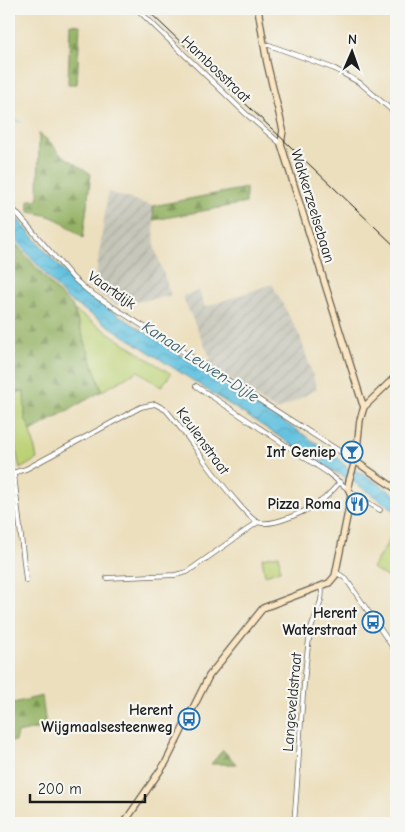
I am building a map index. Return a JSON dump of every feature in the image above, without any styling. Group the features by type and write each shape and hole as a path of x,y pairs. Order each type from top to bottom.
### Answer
{"street":[{"name":"Hambosstraat","path":"137,9 280,144"},
{"name":"Wakkerzeelsebaan","path":"258,9 263,45 283,130 280,144 364,407"},
{"path":"263,45 269,45 335,69 360,84 396,114"},
{"name":"Vaartdijk","path":"9,204 73,278 88,291 354,464 396,488"},
{"path":"124,823 166,762 209,676 263,608 329,583 336,572 350,502 351,492 348,485 354,464 360,420 364,407 396,376"},
{"path":"196,386 340,482 348,485 354,494 380,510"},
{"name":"Keulenstraat","path":"11,474 26,469 141,407 155,404 166,410 221,484 250,516 258,522"},
{"path":"11,474 26,581"},
{"path":"107,578 182,574 192,569 258,522 273,522 302,512 322,500 340,482"},
{"path":"336,572 346,580 396,652"},
{"name":"Langeveldstraat","path":"294,823 304,685 310,633 322,594 321,586"}],"shaded area":[{"path":"108,192 153,206 155,248 171,296 116,305 94,290"},
{"path":"272,284 300,336 317,389 277,411 205,363 211,359 182,296 199,291 205,307"}],"green space":[{"path":"70,24 80,25 77,84 68,84"},
{"path":"39,133 59,153 91,174 83,238 58,220 29,212 28,200 38,200"},
{"path":"246,188 246,203 154,220 153,206"},
{"path":"9,236 62,297 72,305 102,391 31,431 25,418 24,391 9,394"},
{"path":"74,310 171,374 161,387 138,371 102,391"},
{"path":"24,391 25,418 31,431 37,459 20,469 14,441 9,442 9,394"},
{"path":"390,539 396,543 396,583 372,568"},
{"path":"279,555 280,570 265,575 262,558"},
{"path":"42,696 46,727 17,733 15,741 9,742 9,704"},
{"path":"223,750 236,764 211,764"}],"water":[{"path":"9,209 80,290 335,455 346,467 365,475 396,495 396,511 66,298 9,232"}],"waterway":[{"path":"9,119 21,122"}],"railway":[{"path":"146,9 396,247"}],"place":[{"name":"Int Geniep","path":"352,452"},
{"name":"Pizza Roma","path":"357,504"},
{"name":"Herent Waterstraat","path":"373,622"},
{"name":"Herent Wijgmaalsesteenweg","path":"189,719"}],"water label":[{"name":"Kanaal Leuven-Dijle","path":"201,361"}]}
